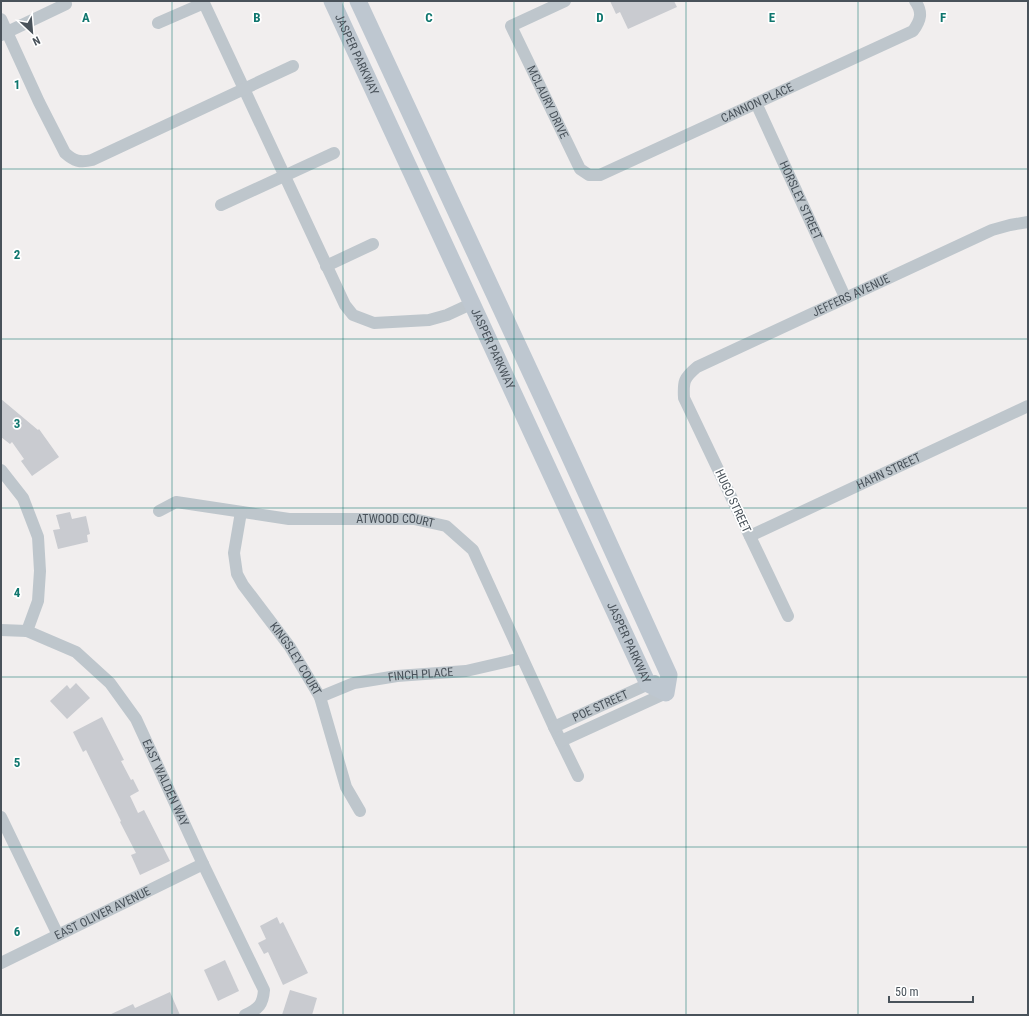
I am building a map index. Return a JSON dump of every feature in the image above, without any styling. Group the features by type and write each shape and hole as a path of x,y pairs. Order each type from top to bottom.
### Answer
{"street":[{"name":"JASPER PARKWAY","path":"332,1 648,684 666,693 669,675 568,453 358,1"},
{"name":"MCLAURY DRIVE","path":"565,1 511,26 580,169 589,175"},
{"name":"CANNON PLACE","path":"589,175 600,175 914,31 920,22 919,8 914,1"},
{"path":"158,23 203,2 345,306 353,315 374,323 429,320 447,315 473,303"},
{"path":"4,34 66,4"},
{"path":"1,18 4,34 65,153 70,158 83,162 92,160 243,88 293,66"},
{"name":"HORSLEY STREET","path":"756,103 846,297"},
{"path":"221,205 334,152"},
{"name":"JEFFERS AVENUE","path":"683,385 689,374 697,367 992,230 1010,224 1028,222"},
{"path":"326,266 373,244"},
{"name":"HUGO STREET","path":"683,385 684,398 788,616"},
{"name":"HAHN STREET","path":"750,536 1028,406"},
{"path":"1,470 23,498 38,537 40,571 38,601 27,631"},
{"name":"ATWOOD COURT","path":"159,511 176,502 289,519 414,519 446,526 473,550 578,776"},
{"name":"KINGSLEY COURT","path":"242,512 234,553 237,574 243,585 290,647 320,697 346,787 360,811"},
{"name":"EAST WALDEN WAY","path":"1,630 27,631 76,652 110,683 136,719 264,990 263,1000 256,1010 245,1015"},
{"name":"FINCH PLACE","path":"320,697 354,684 397,676 466,671 522,658"},
{"name":"POE STREET","path":"554,727 669,675"},
{"name":"POE STREET","path":"561,741 666,693"},
{"path":"1,818 58,935"},
{"name":"EAST OLIVER AVENUE","path":"1,963 204,864"}],"building":[{"path":"610,1 674,1 677,7 628,29 620,12 616,14"},
{"path":"1,399 38,430 39,429 59,457 32,476 21,461 24,459 12,442 10,444 1,437"},
{"path":"70,512 72,519 86,516 90,534 87,535 88,542 58,549 53,530 60,529 56,515"},
{"path":"76,683 90,698 67,719 50,701 67,685 70,689"},
{"path":"102,717 124,760 121,761 131,780 133,779 139,791 130,796 138,813 144,810 170,861 140,875 131,855 136,853 86,750 83,752 73,732"},
{"path":"277,917 280,924 283,922 308,973 283,985 268,952 264,954 258,943 266,939 260,926"},
{"path":"225,960 239,991 218,1001 204,970"},
{"path":"290,990 317,998 312,1015 282,1015"},
{"path":"170,992 180,1015 109,1015 133,1004 135,1008"}]}
